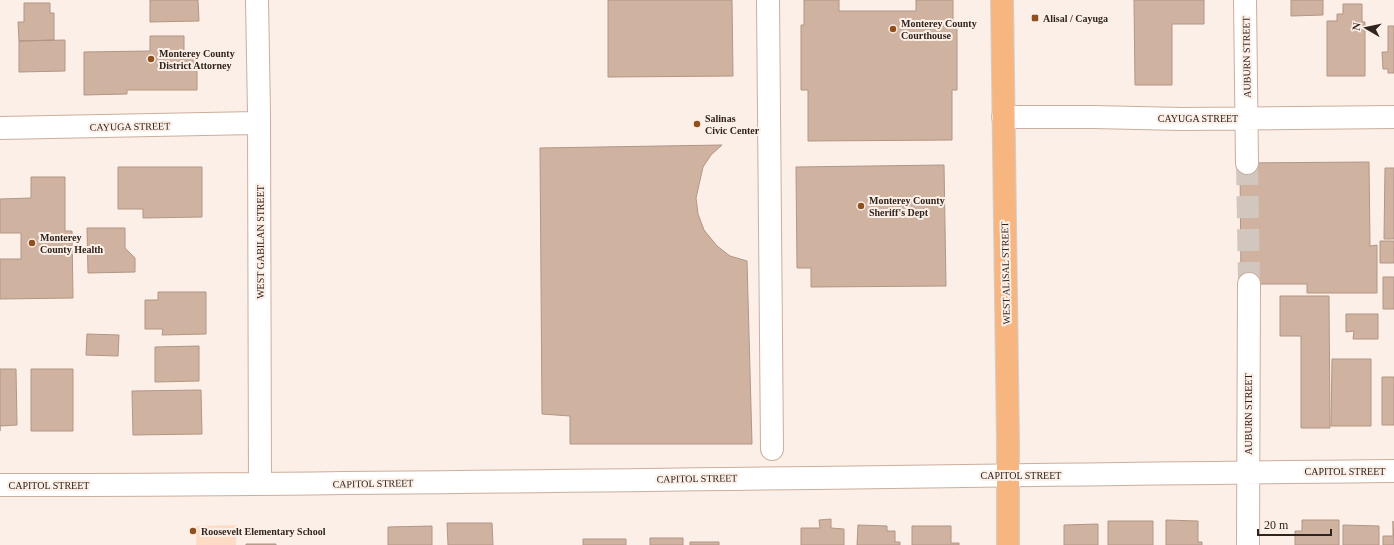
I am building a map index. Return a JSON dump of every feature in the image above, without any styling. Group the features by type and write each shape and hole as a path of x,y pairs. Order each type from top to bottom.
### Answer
{"main road":[{"name":"WEST ALISAL STREET","path":"1002,0 1008,545"}],"street":[{"name":"WEST GABILAN STREET","path":"257,0 259,123 260,484"},
{"path":"768,0 772,449"},
{"name":"AUBURN STREET","path":"1245,0 1247,163"},
{"name":"CAYUGA STREET","path":"1003,117 1394,117"},
{"name":"CAYUGA STREET","path":"0,128 259,123"},
{"name":"AUBURN STREET","path":"1248,545 1249,284"},
{"name":"CAPITOL STREET","path":"0,484 260,484 1394,471"}],"shaded area":[{"path":"237,525 236,545 196,545 197,526"}],"building":[{"path":"150,0 198,0 199,21 150,22"},
{"path":"608,0 732,0 733,76 608,77"},
{"path":"804,0 839,0 839,11 916,11 916,0 953,0 953,22 957,22 957,90 952,90 952,140 808,141 808,90 801,90 801,25 804,25"},
{"path":"1134,0 1204,0 1204,24 1172,24 1172,85 1135,85"},
{"path":"1291,0 1323,0 1323,15 1291,16"},
{"path":"24,3 50,3 50,13 54,13 54,40 19,41 18,22 24,22"},
{"path":"1343,4 1362,4 1362,22 1365,22 1365,76 1327,76 1327,21 1337,21 1337,14 1343,14"},
{"path":"1388,26 1394,26 1394,73 1388,73 1388,69 1383,69 1382,52 1388,52"},
{"path":"150,36 184,36 184,57 197,57 197,90 127,90 127,94 84,95 84,52 150,51"},
{"path":"65,40 65,71 19,72 19,41"},
{"path":"722,145 711,155 703,167 696,198 698,214 704,230 717,246 730,256 747,261 752,444 570,444 570,416 542,414 540,148"},
{"path":"1369,162 1370,246 1377,245 1377,293 1307,293 1307,284 1241,284 1240,163"},
{"path":"944,165 946,286 811,287 811,268 797,268 796,167"},
{"path":"118,167 202,167 202,217 143,218 143,209 118,209"},
{"path":"1385,168 1394,168 1394,239 1384,239"},
{"path":"31,177 65,177 65,231 72,231 73,298 0,299 0,259 21,259 21,233 0,233 0,199 31,198"},
{"path":"87,228 125,228 125,248 135,258 135,272 88,273"},
{"path":"1380,241 1394,241 1394,263 1380,263"},
{"path":"1383,277 1394,277 1394,309 1383,309"},
{"path":"158,292 206,292 206,334 162,335 163,329 145,329 145,300 158,300"},
{"path":"1280,296 1329,296 1330,428 1301,428 1301,336 1280,336"},
{"path":"1346,314 1378,314 1378,339 1353,339 1354,331 1346,332"},
{"path":"87,334 119,335 118,356 86,355"},
{"path":"199,346 199,381 155,382 155,347"},
{"path":"1332,359 1371,359 1371,426 1331,426"},
{"path":"0,369 16,369 17,425 0,426"},
{"path":"31,369 73,369 73,431 31,431"},
{"path":"1382,377 1394,377 1394,425 1382,425"},
{"path":"201,390 202,434 133,435 132,391"},
{"path":"831,519 831,528 844,529 844,545 801,545 801,528 820,528 819,520"},
{"path":"1166,520 1198,521 1198,542 1202,542 1202,545 1166,545"},
{"path":"1302,520 1339,520 1339,545 1295,545 1295,531 1302,531"},
{"path":"1108,521 1153,521 1153,545 1108,545"},
{"path":"1393,521 1394,545 1383,545 1383,536 1393,536"},
{"path":"447,523 492,523 493,545 448,545"},
{"path":"1098,524 1098,545 1064,545 1064,525"},
{"path":"858,525 887,526 887,531 895,531 895,542 900,542 900,545 857,545"},
{"path":"1343,525 1379,526 1379,545 1343,545"},
{"path":"432,526 432,545 388,545 388,527"},
{"path":"912,526 951,526 951,543 959,543 959,545 912,545"},
{"path":"650,538 683,538 683,545 650,545"},
{"path":"583,539 626,539 626,545 583,545"},
{"path":"690,542 719,542 719,545 690,545"},
{"path":"276,544 276,545 246,545"}],"tunnel":[{"path":"1247,163 1249,284"}],"place":[{"name":"Alisal / Cayuga","path":"1035,18"},
{"name":"Monterey County Courthouse","path":"893,29"},
{"name":"Monterey County District Attorney","path":"151,59"},
{"name":"Salinas Civic Center","path":"697,124"},
{"name":"Monterey County Sheriff's Dept","path":"861,206"},
{"name":"Monterey County Health","path":"32,243"},
{"name":"Roosevelt Elementary School","path":"193,531"}]}
